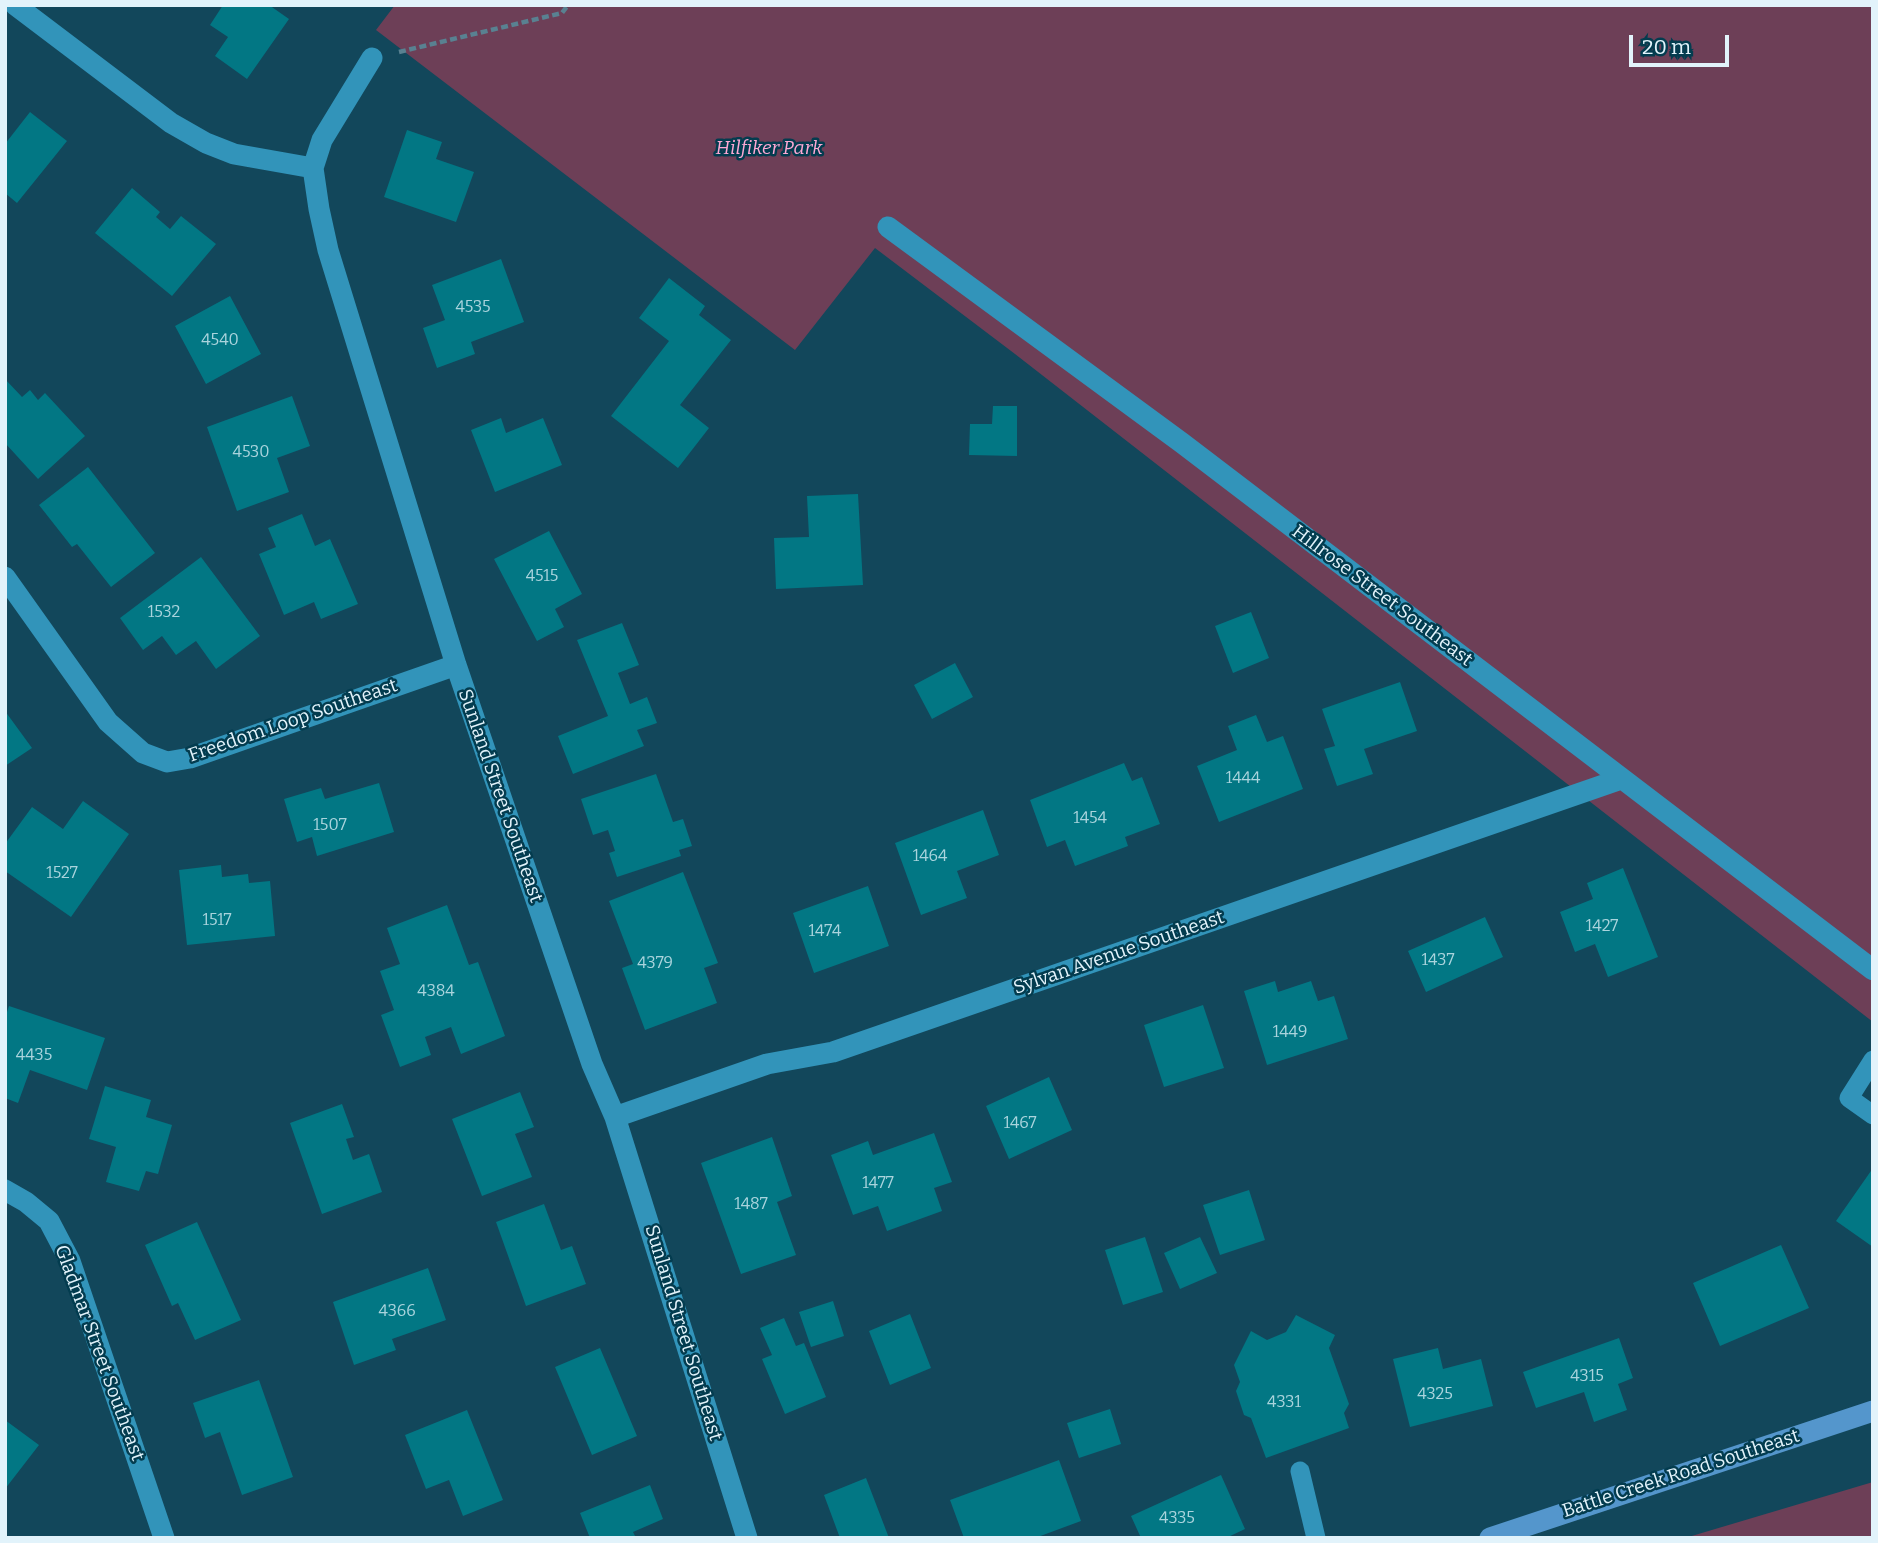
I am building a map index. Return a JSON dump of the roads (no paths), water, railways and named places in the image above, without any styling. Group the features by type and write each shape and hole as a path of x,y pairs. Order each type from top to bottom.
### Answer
{"main road":[{"name":"Battle Creek Road Southeast","path":"1490,1538 1873,1411"}],"street":[{"path":"12,11 171,123 206,143 234,154 313,168"},
{"name":"Sunland Street Southeast","path":"372,58 323,140 313,168 328,250 456,665 592,1064 615,1117 747,1538"},
{"name":"Hillrose Street Southeast","path":"888,227 1172,436 1873,970"},
{"name":"Freedom Loop Southeast","path":"5,577 108,722 143,753 167,762 190,758 456,665"},
{"name":"Sylvan Avenue Southeast","path":"615,1117 767,1064 833,1052 1621,779"},
{"name":"Gladmar Street Southeast","path":"5,1190 26,1202 49,1221 70,1261 163,1538"}],"lane":[{"path":"1873,1060 1849,1098 1873,1115"},
{"path":"1300,1471 1316,1538"}],"park label":[{"name":"Hilfiker Park","path":"769,149"}]}
